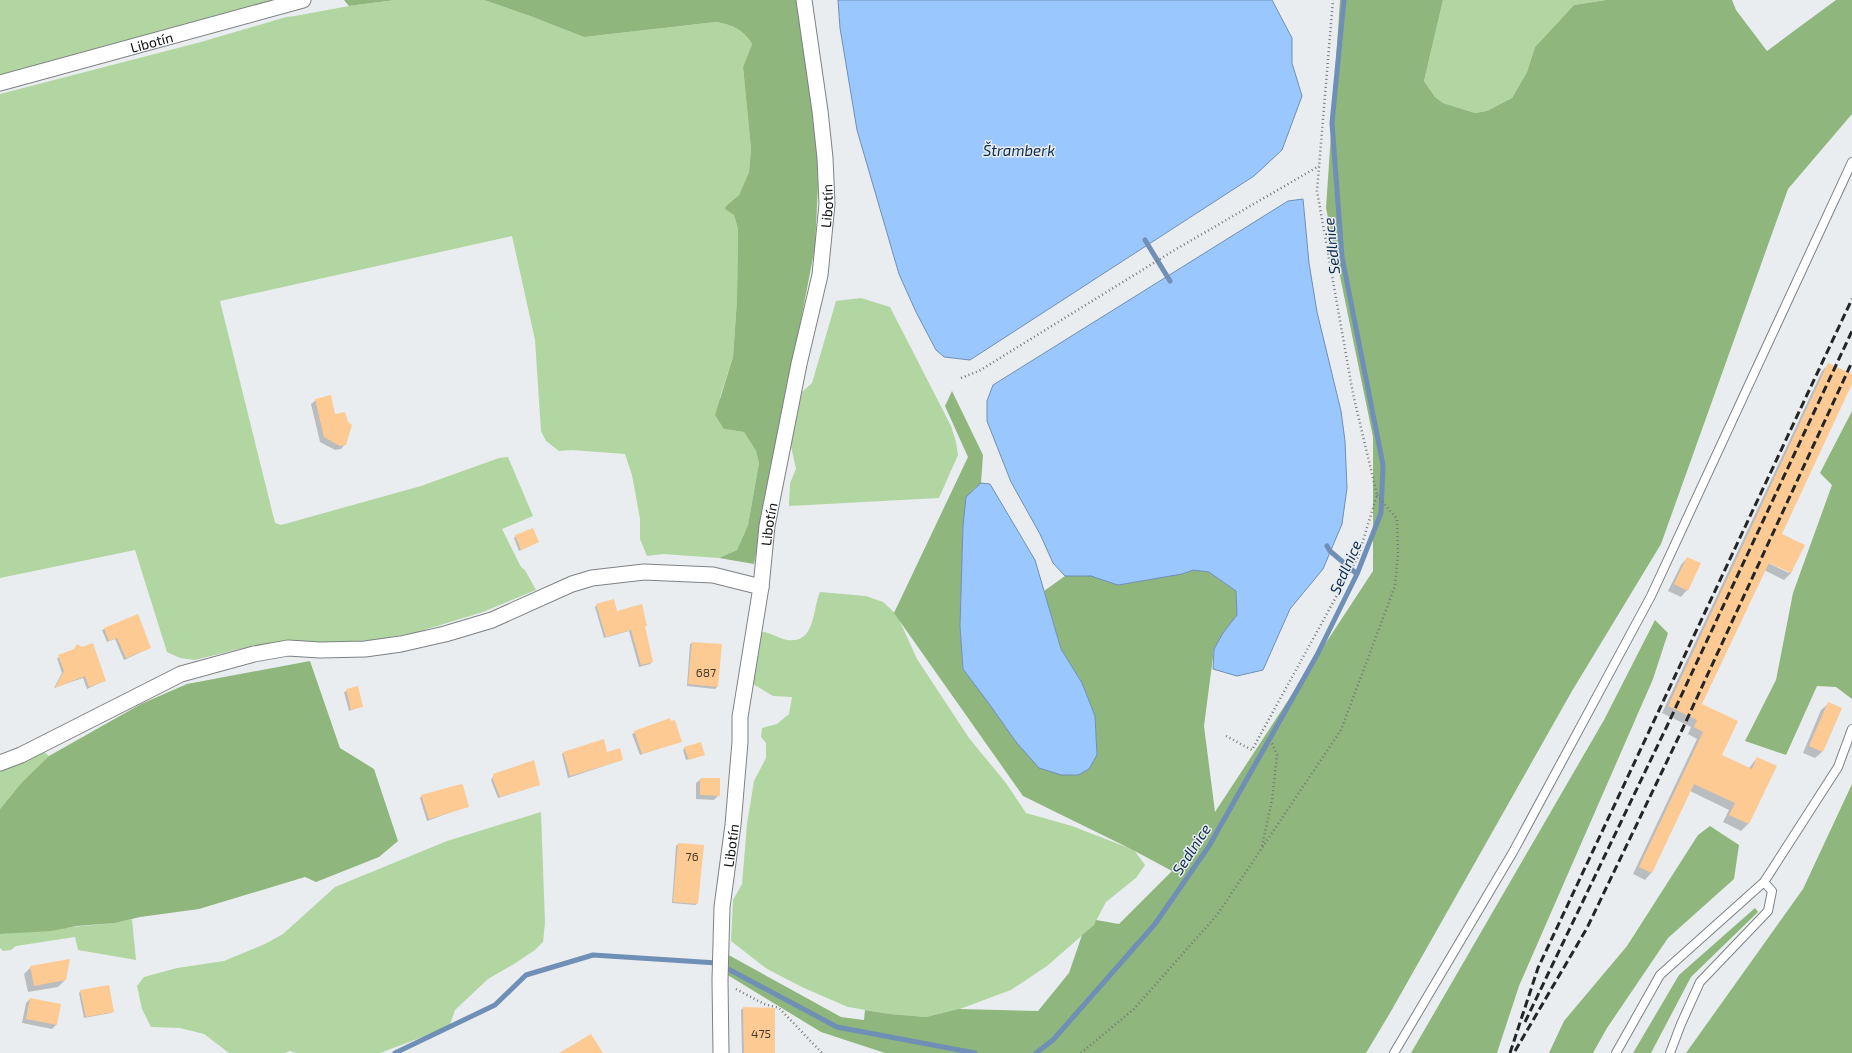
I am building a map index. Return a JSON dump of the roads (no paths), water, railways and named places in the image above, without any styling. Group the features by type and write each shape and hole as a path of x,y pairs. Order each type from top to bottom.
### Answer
{"street":[{"name":"Libotín","path":"0,83 303,0"},
{"name":"Libotín","path":"721,1053 720,980 722,908 733,825 740,742 740,717 761,587 767,526 799,364 820,275 826,204 825,158 820,111 804,0"},
{"path":"0,763 21,755 181,674 254,654 288,648 320,650 365,649 401,644 445,634 492,620 572,584 592,578 644,572 713,575 761,587"}],"lane":[{"path":"1394,1053 1513,852 1652,596 1852,162"},
{"path":"1616,1053 1660,974 1764,882 1838,767 1852,729"},
{"path":"1670,1053 1680,1024 1700,982 1768,911 1772,892 1764,882"}],"water":[{"name":"Štramberk","path":"838,0 1272,0 1292,38 1292,63 1302,96 1282,150 1254,176 970,360 944,357 936,350 916,312 899,274 857,130 840,28"},
{"path":"1303,199 1309,263 1317,312 1341,411 1345,441 1347,488 1342,524 1323,569 1290,609 1263,670 1237,676 1213,669 1214,649 1223,633 1237,615 1236,591 1209,572 1193,570 1182,574 1118,585 1091,576 1065,576 1053,563 1040,534 1011,482 987,421 987,401 993,385 1288,201"},
{"path":"981,483 990,484 1035,560 1061,649 1082,683 1095,716 1097,755 1089,769 1078,775 1061,775 1039,768 1016,742 963,669 960,626 963,526 966,497"}],"waterway":[{"name":"Sedlnice","path":"1036,1053 1053,1040 1155,924 1209,846 1317,655 1357,574 1381,513 1383,465 1342,257 1332,123 1344,0"},
{"path":"1145,240 1170,281"},
{"path":"1327,546 1330,551 1357,574"},
{"path":"395,1053 495,1005 526,975 593,955 717,963 837,1027 975,1053"}],"railway":[{"path":"1510,1053 1538,968 1852,299"},
{"path":"1525,1022 1667,726 1852,331"},
{"path":"1515,1051 1587,928 1682,730 1852,362"}]}
